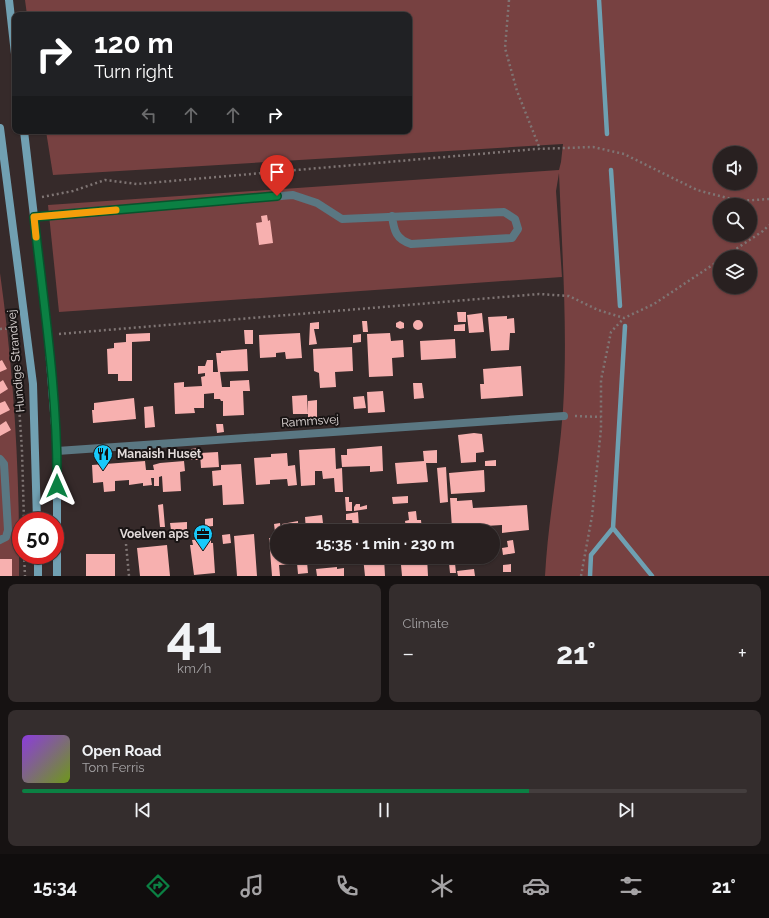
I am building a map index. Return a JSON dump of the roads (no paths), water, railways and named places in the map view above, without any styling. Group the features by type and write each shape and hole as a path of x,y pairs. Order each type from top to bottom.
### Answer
{"main road":[{"path":"9,0 12,27"},
{"name":"Hundige Strandvej","path":"0,128 33,384 37,512"},
{"path":"24,134 48,336 57,451 57,576"},
{"path":"38,564 38,576"}],"street":[{"path":"34,217 293,195 317,203 342,219 392,216 504,212 515,219 518,229 512,238 411,244 402,241 395,232 392,216"},
{"name":"Rammsvej","path":"57,451 564,416"},
{"path":"0,459 4,464 8,530 6,537 0,540"}],"waterway":[{"path":"599,0 607,134"},
{"path":"611,170 620,306"},
{"path":"625,326 613,528 652,576"},
{"path":"590,576 591,555 613,528"}],"place":[{"name":"Manaish Huset","path":"103,471"},
{"name":"Voelven aps","path":"203,551"}]}
